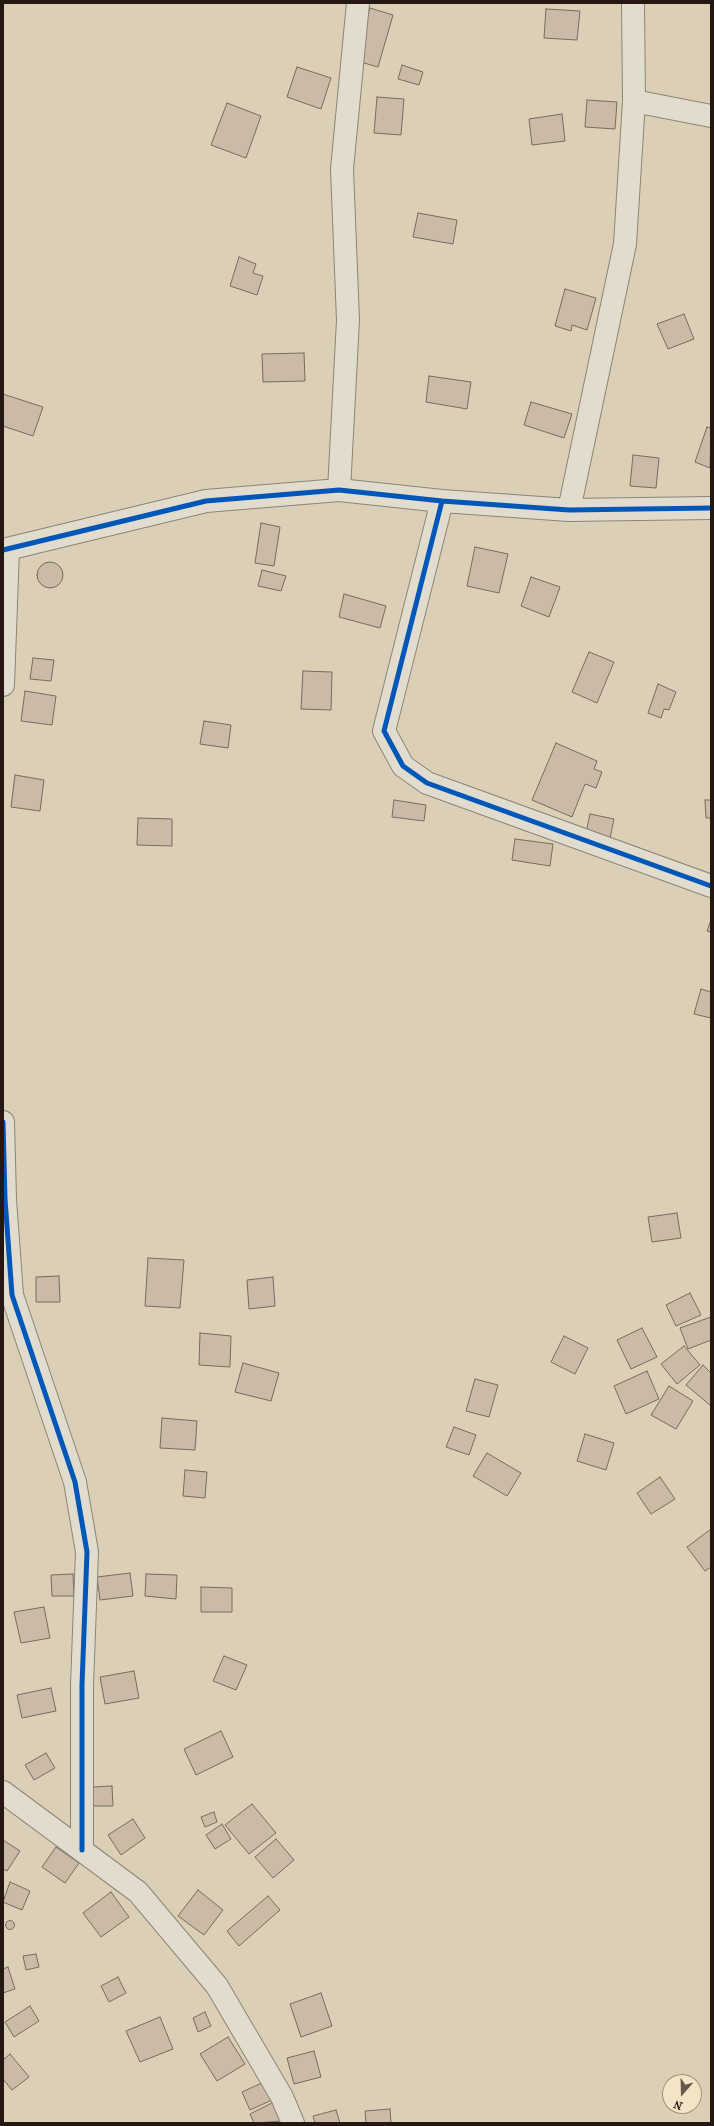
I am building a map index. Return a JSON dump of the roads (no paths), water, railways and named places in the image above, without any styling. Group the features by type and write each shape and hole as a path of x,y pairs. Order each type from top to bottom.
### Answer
{"street":[{"path":"339,490 348,320 342,168 358,3"},
{"path":"569,510 625,244 634,101 633,3"},
{"path":"634,101 711,116"},
{"path":"3,685 5,550 206,501 339,490 442,501 569,510 711,508"},
{"path":"442,501 384,731 403,766 427,783 711,886"},
{"path":"3,1122 4,1199 12,1295 75,1482 87,1552 82,1685 82,1850"},
{"path":"3,1792 138,1892 218,1986 282,2097 293,2123"}]}
